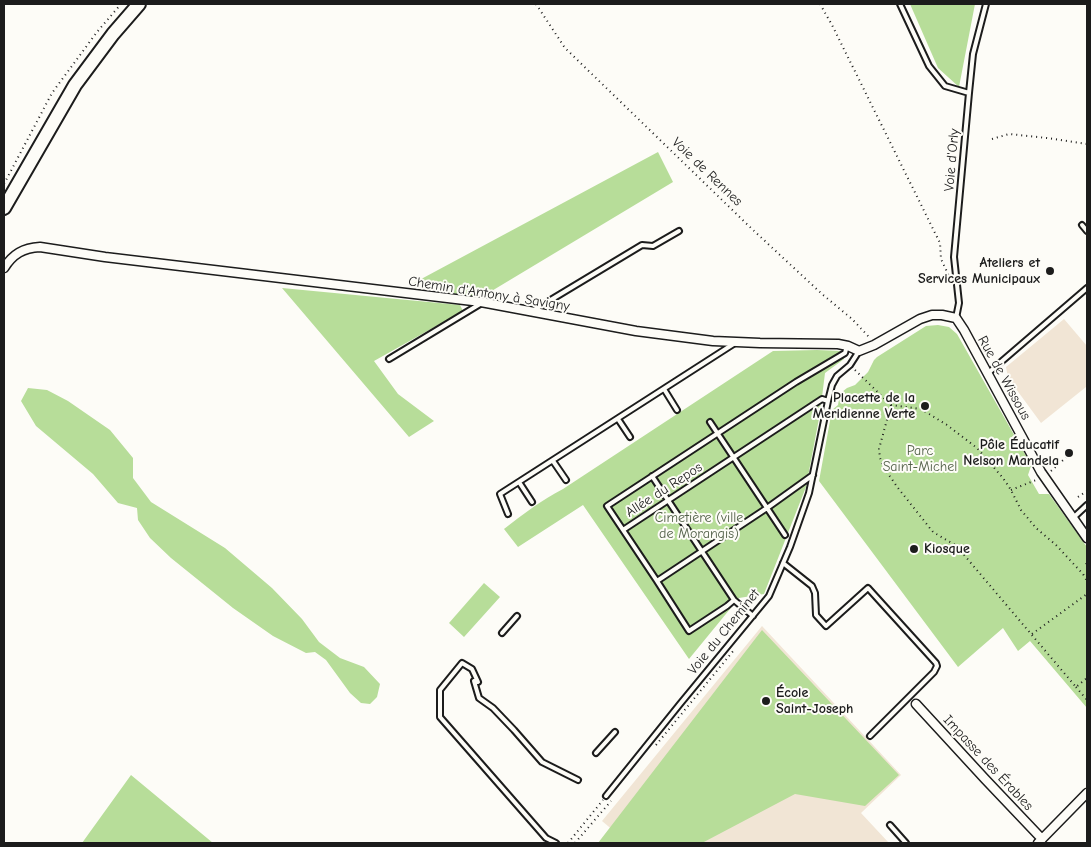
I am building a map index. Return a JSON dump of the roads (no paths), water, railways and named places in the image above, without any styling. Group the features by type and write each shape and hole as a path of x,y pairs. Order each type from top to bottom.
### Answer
{"main road":[{"path":"4,208 75,85 112,34 139,4"}],"street":[{"name":"Chemin d'Antony à Savigny","path":"4,268 11,258 19,252 29,248 40,248 482,302 636,331 737,342 838,344 859,351"},
{"path":"859,351 874,345 920,319 932,315 956,318"},
{"name":"Rue de Wissous","path":"956,318 1044,476 1087,537"},
{"name":"Impasse des Érables","path":"916,704 1040,841"},
{"path":"1040,841 1087,793"}],"lane":[{"path":"900,4 929,66 945,86 969,93"},
{"name":"Voie d'Orly","path":"956,318 960,303 954,257 969,93 973,54 986,4"},
{"path":"1082,224 1087,231"},
{"path":"532,312 642,245 653,246 679,231"},
{"path":"987,374 1087,288"},
{"path":"389,359 482,302"},
{"path":"508,514 500,494 737,342"},
{"path":"622,530 607,506 796,382 845,353 847,346"},
{"name":"Voie du Cheminet","path":"606,796 769,596 804,511 834,380 842,370 850,365 859,351"},
{"path":"664,389 677,410"},
{"name":"Allée du Repos","path":"734,600 689,630 622,530 822,400 828,401"},
{"path":"618,419 630,437"},
{"path":"710,422 785,535"},
{"path":"553,461 566,480"},
{"path":"657,581 813,475"},
{"path":"652,476 734,600 752,616"},
{"path":"519,482 532,502"},
{"path":"1073,518 1087,505"},
{"path":"783,563 812,586 815,593 816,615 826,626 868,588 936,663 934,672 870,736"},
{"path":"502,633 518,616"},
{"path":"556,843 546,838 440,716 440,690 462,663 472,669 479,698 493,708 542,762 578,780"},
{"path":"909,698 916,704"},
{"path":"596,753 615,732"},
{"path":"890,825 906,843"}],"place":[{"name":"Ateliers et Services Municipaux","path":"1050,271"},
{"name":"Placette de la Meridienne Verte","path":"925,406"},
{"name":"Pôle Éducatif Nelson Mandela","path":"1069,453"},
{"name":"Kiosque","path":"914,549"},
{"name":"École Saint-Joseph","path":"766,701"}],"park label":[{"name":"Parc Saint-Michel","path":"920,460"},
{"name":"Cimetière (ville de Morangis)","path":"699,526"}]}
